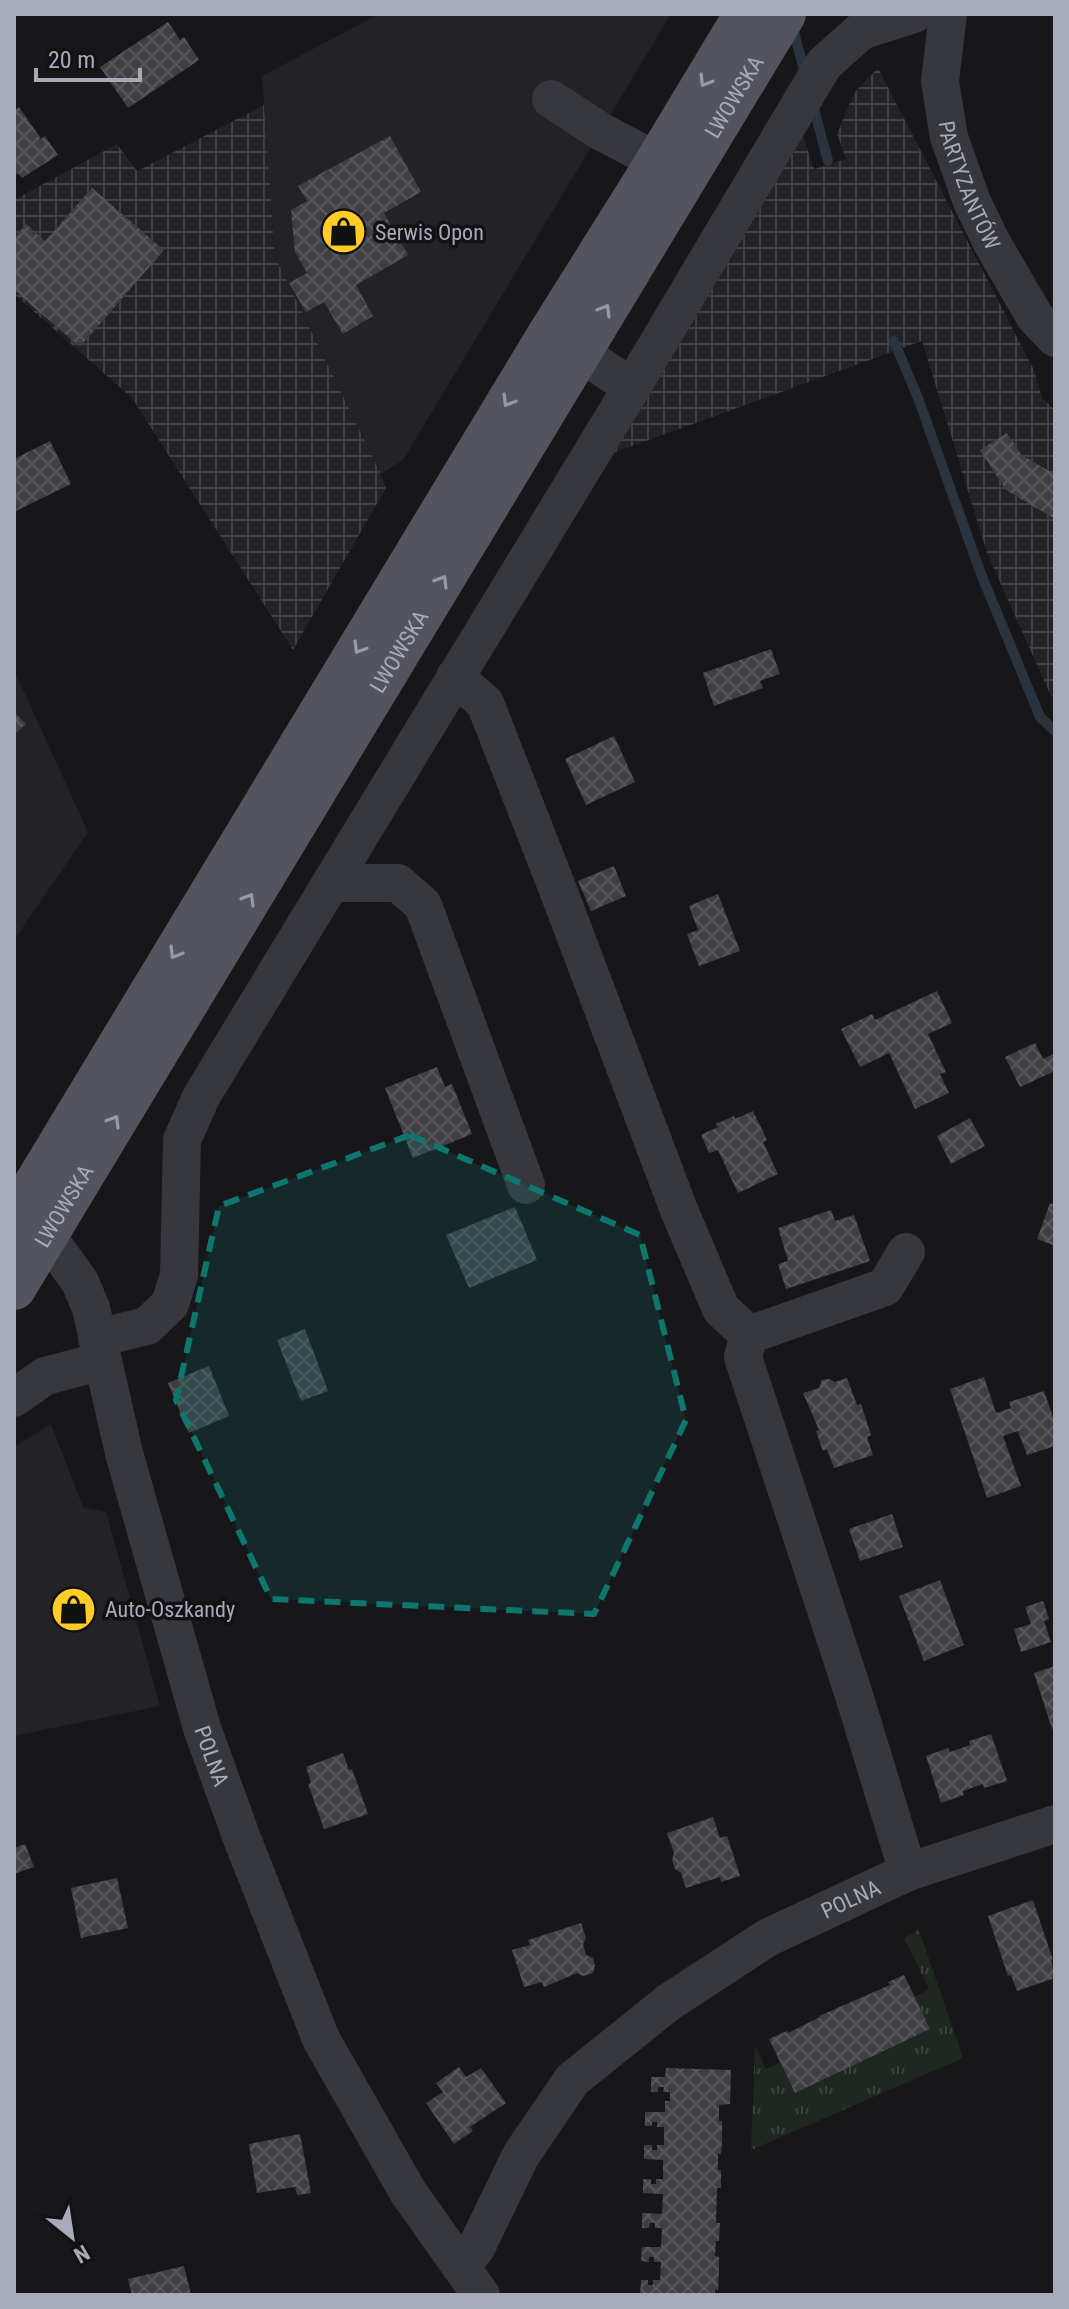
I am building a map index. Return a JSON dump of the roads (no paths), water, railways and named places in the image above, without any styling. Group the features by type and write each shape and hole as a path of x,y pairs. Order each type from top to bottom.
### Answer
{"main road":[{"name":"LWOWSKA","path":"14,1288 25,1220 540,348 657,161 767,21"},
{"name":"LWOWSKA","path":"25,1220 580,353 767,21"}],"street":[{"path":"14,1398 45,1376 147,1326 170,1304 179,1275 182,1140 201,1097 824,64 861,31 914,14"},
{"name":"PARTYZANTÓW","path":"948,14 940,81 949,137 958,165 972,202 1015,285 1035,317 1055,338"},
{"path":"551,99 600,131 657,161"},
{"path":"580,353 632,387"},
{"path":"455,677 485,703 679,1210 721,1309 749,1335"},
{"path":"331,883 398,883 423,905 526,1185"},
{"name":"POLNA","path":"25,1220 52,1243 80,1282 91,1308 124,1453 202,1728 321,2039 408,2192 471,2281"},
{"path":"749,1335 885,1287 906,1252"},
{"path":"749,1335 743,1357 853,1692 908,1872"},
{"name":"POLNA","path":"471,2281 476,2248 521,2155 572,2080 669,2002 759,1942 908,1872 1055,1824"}],"waterway":[{"path":"792,24 805,74"},
{"path":"813,105 828,161"},
{"path":"894,341 918,398 981,574 1040,717 1055,731"}],"place":[{"name":"Serwis Opon","path":"344,232"},
{"name":"Auto-Oszkandy","path":"74,1609"}]}
